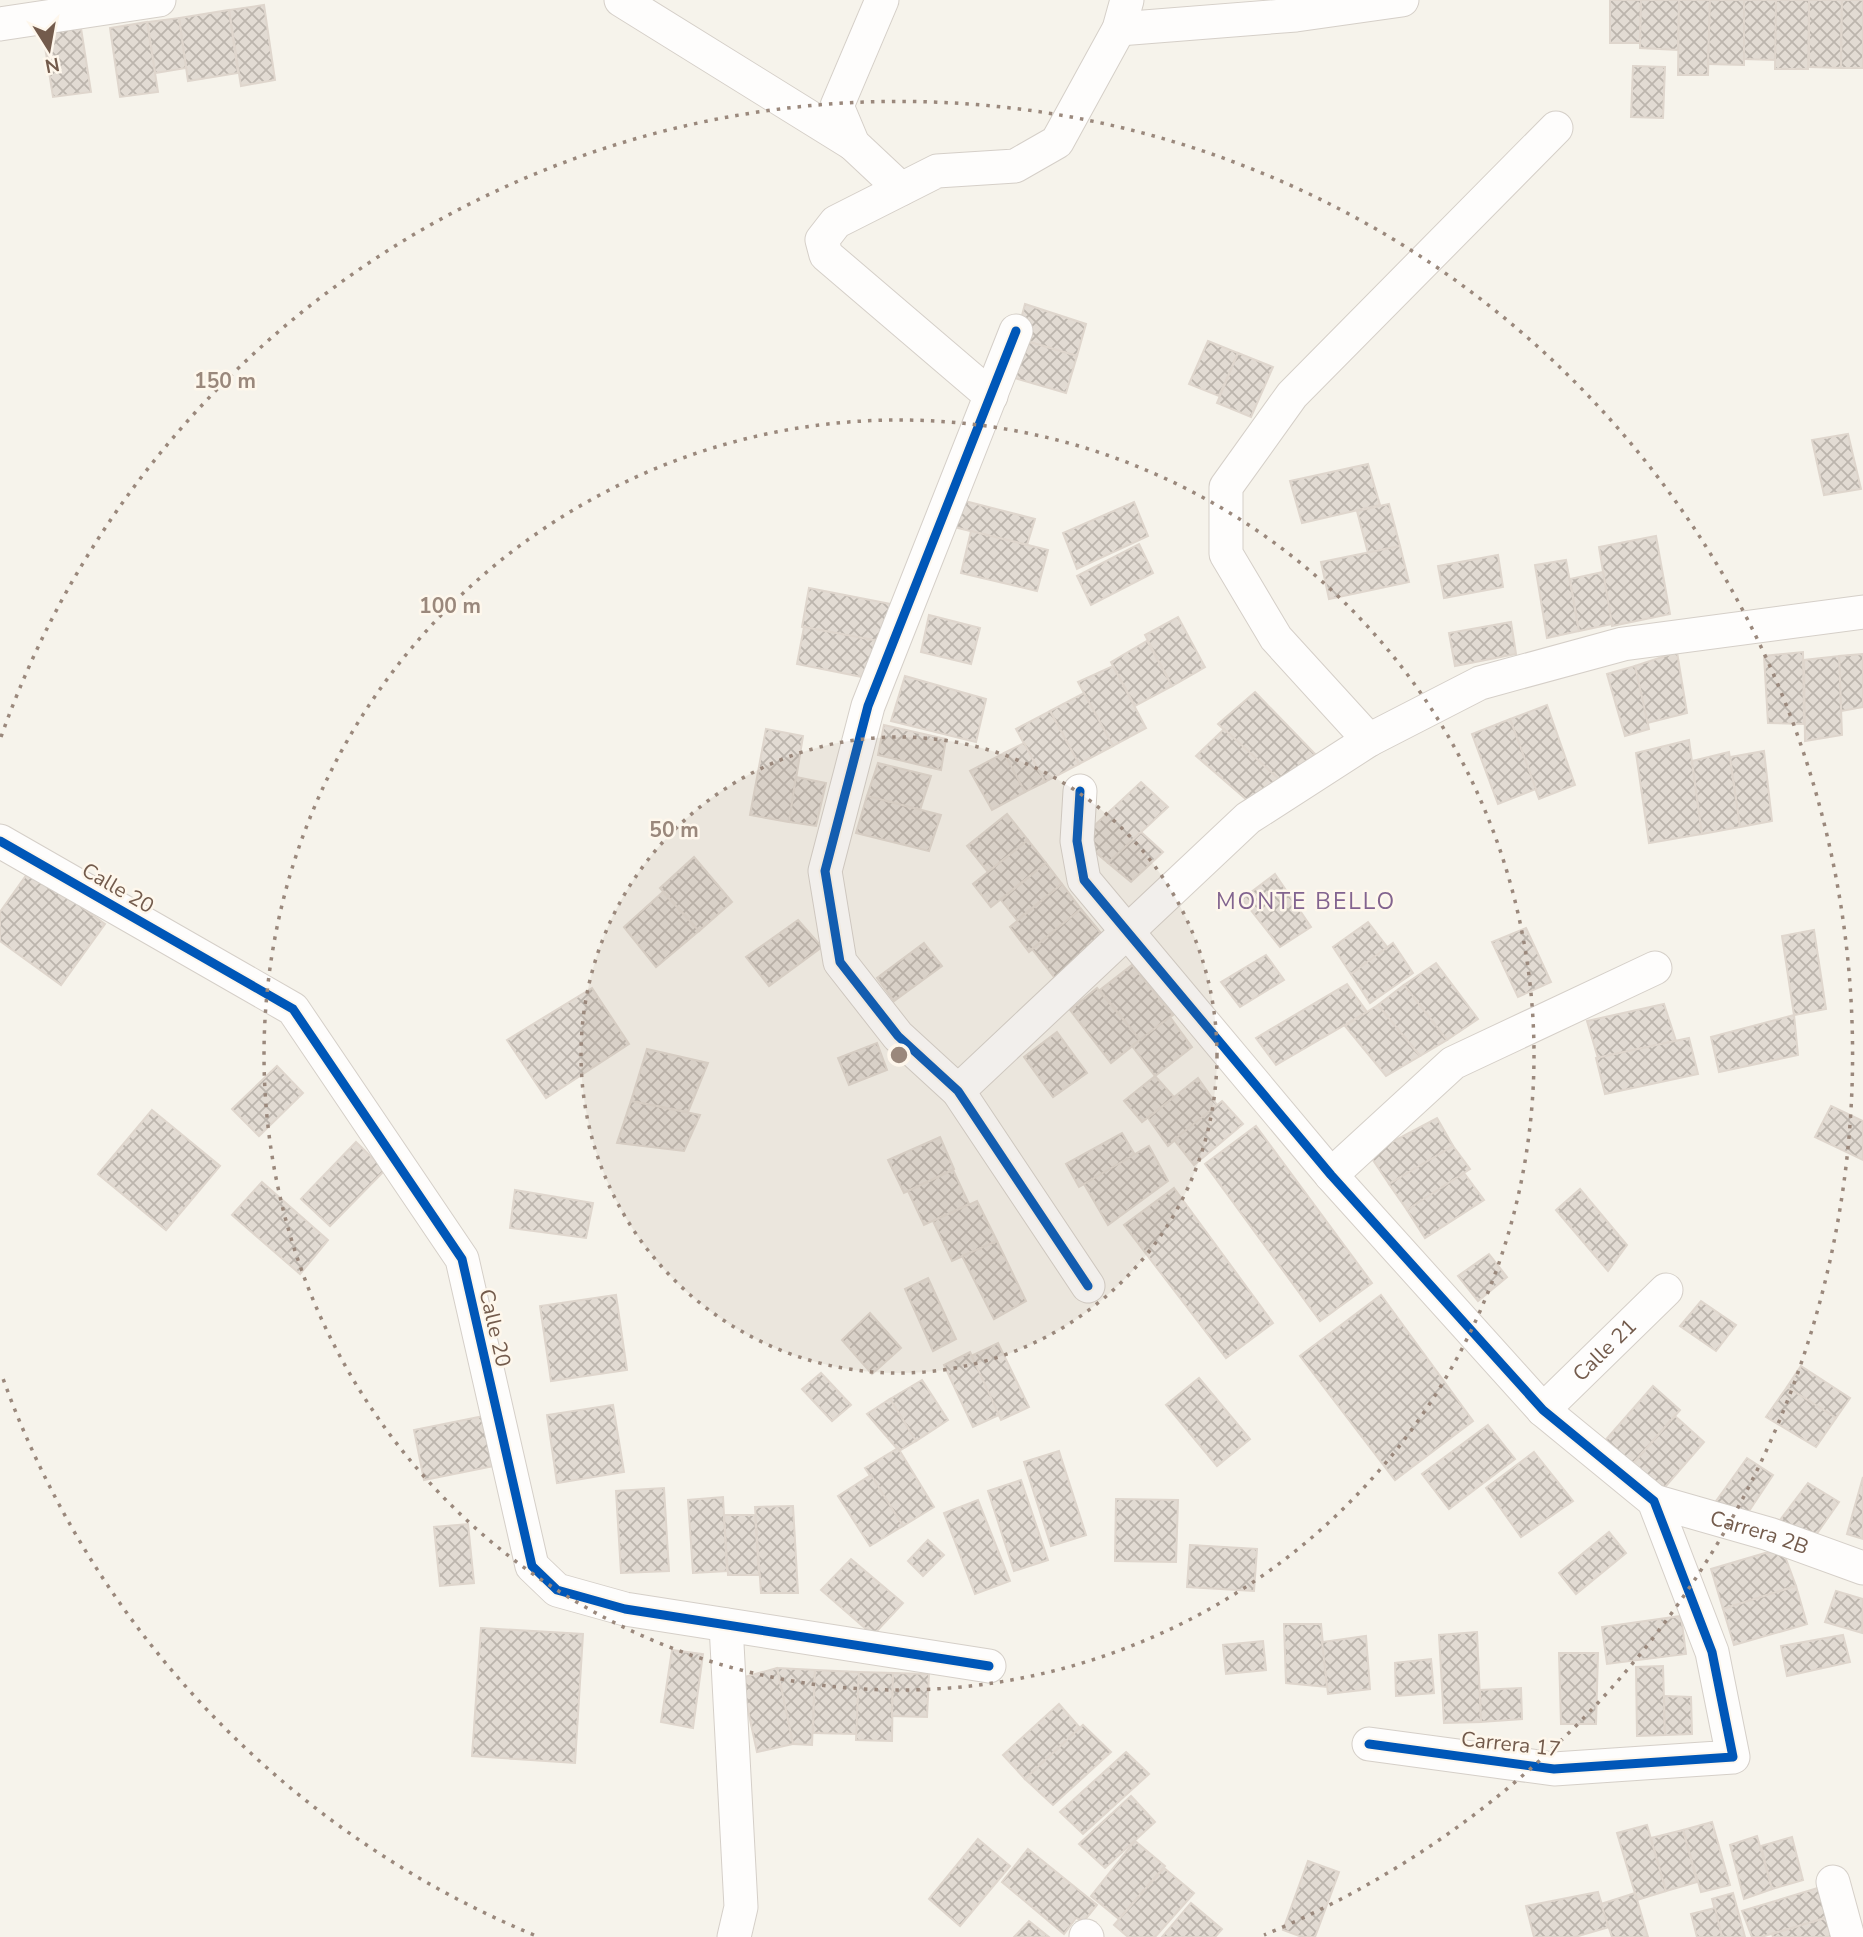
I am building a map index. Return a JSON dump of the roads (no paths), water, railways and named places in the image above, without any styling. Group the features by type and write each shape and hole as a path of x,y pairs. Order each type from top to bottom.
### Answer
{"street":[{"path":"0,24 159,0"},
{"path":"621,0 853,144 901,189"},
{"path":"853,144 837,107 882,0"},
{"path":"991,396 826,255 822,240 836,222 937,171 1015,166 1057,142 1123,15 1296,15 1402,0"},
{"path":"1369,740 1276,638 1226,554 1226,487 1292,395 1556,128"},
{"path":"1016,331 868,706 825,871 840,962 898,1037 958,1091 1088,1286"},
{"path":"958,1091 1248,818 1369,740 1480,683 1623,644 1863,612"},
{"path":"1080,791 1077,841 1084,880 1331,1175 1543,1410 1654,1501"},
{"name":"Calle 20","path":"0,841 293,1009 462,1259 532,1566 557,1590 625,1609 989,1666"},
{"path":"1331,1175 1453,1063 1655,968"},
{"name":"Calle 21","path":"1543,1410 1665,1290"},
{"name":"Carrera 2B","path":"1654,1501 1769,1534 1863,1568"},
{"name":"Carrera 17","path":"1370,1744 1554,1769 1733,1756 1712,1652 1654,1501"},
{"path":"726,1625 741,1906 734,1937"},
{"path":"1833,1882 1848,1937"}],"district":[{"name":"MONTE BELLO","path":"1306,901"}]}
